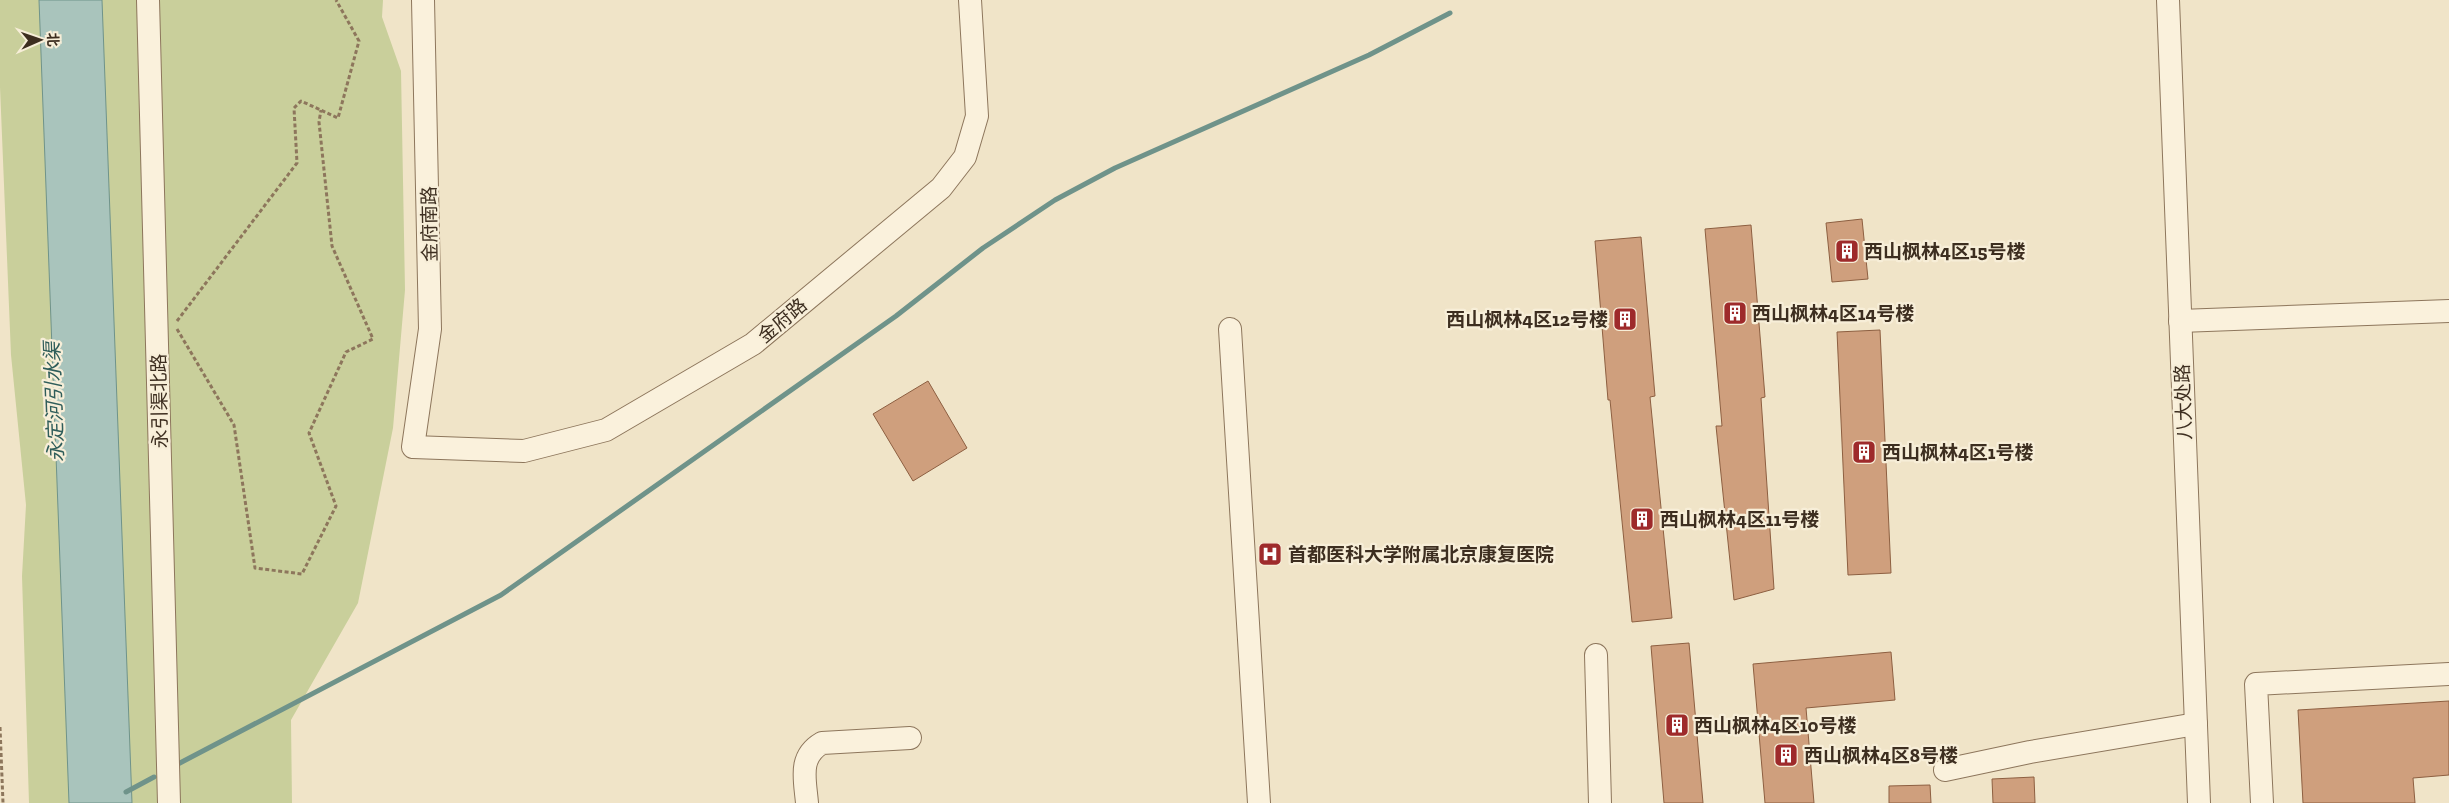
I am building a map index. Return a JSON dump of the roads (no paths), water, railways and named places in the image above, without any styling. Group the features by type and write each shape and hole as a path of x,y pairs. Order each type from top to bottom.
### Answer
{"street":[{"name":"永引渠北路","path":"148,0 169,803"},
{"name":"金府南路","path":"413,447 430,329 424,0"},
{"name":"金府路","path":"413,447 524,451 606,430 753,344 941,188 965,157 977,116 970,0"},
{"name":"八大处路","path":"2168,0 2199,803"},
{"path":"2180,321 2449,311"},
{"path":"1230,329 1258,803"},
{"path":"1596,655 1600,803"},
{"path":"2262,803 2256,684 2449,674"},
{"path":"1946,770 2030,752 2196,724"},
{"path":"807,803 806,757 813,748 822,743 910,738"}],"water":[{"path":"39,0 102,0 132,803 69,803"}],"waterway":[{"path":"178,764 501,595 896,316 983,248 1055,200 1115,168 1369,55 1450,13"},
{"path":"126,792 154,777"}],"place":[{"name":"西山枫林4区15号楼","path":"1847,251"},
{"name":"西山枫林4区14号楼","path":"1735,313"},
{"name":"西山枫林4区12号楼","path":"1625,319"},
{"name":"西山枫林4区1号楼","path":"1864,452"},
{"name":"西山枫林4区11号楼","path":"1642,519"},
{"name":"首都医科大学附属北京康复医院","path":"1270,554"},
{"name":"西山枫林4区10号楼","path":"1677,725"},
{"name":"西山枫林4区8号楼","path":"1786,755"}],"water label":[{"name":"永定河引水渠","path":"54,402"}]}
